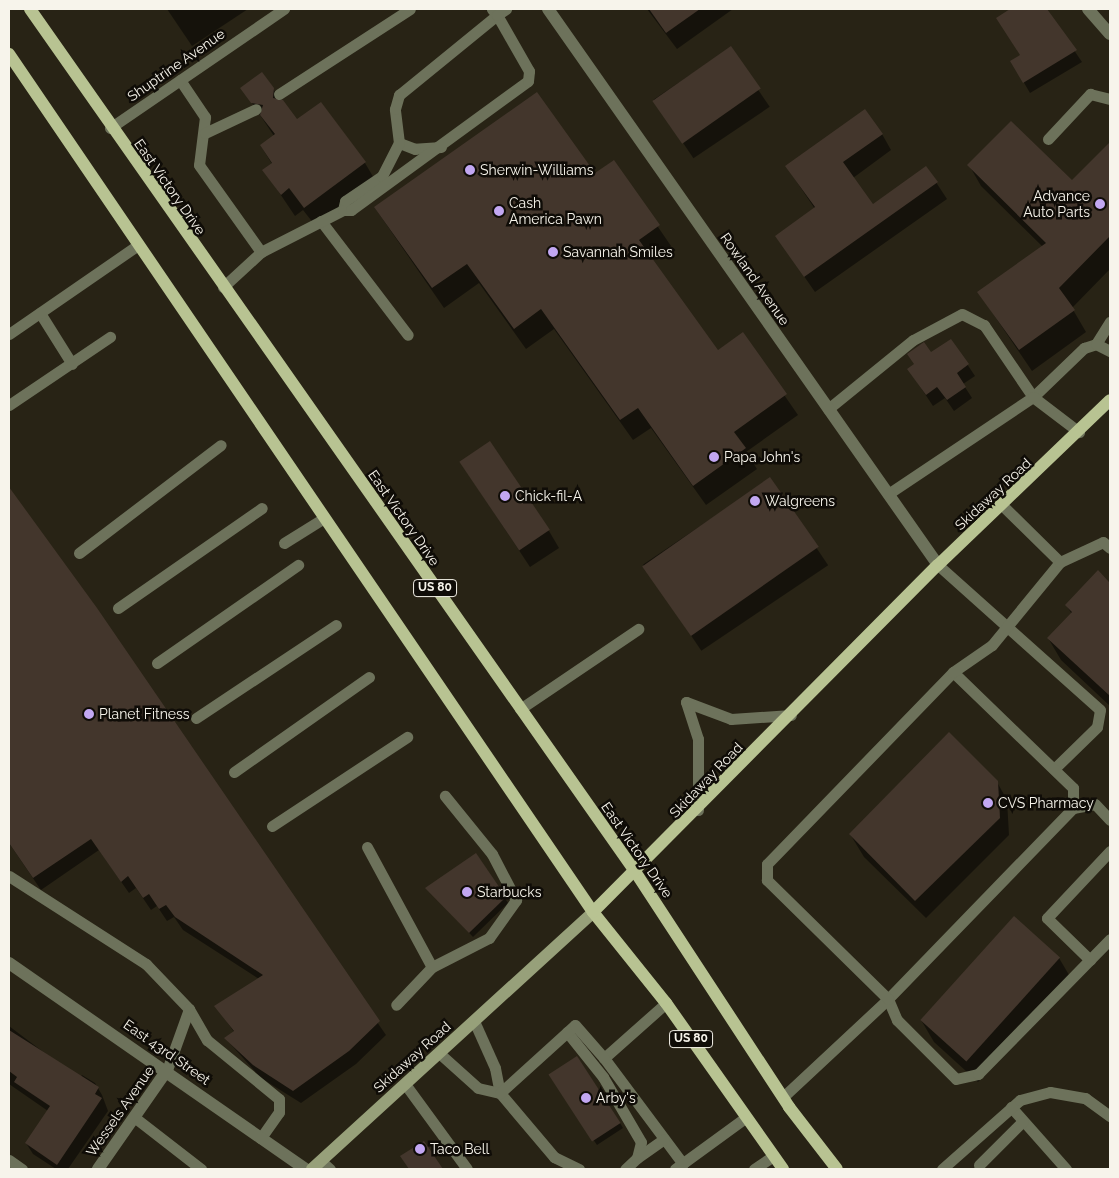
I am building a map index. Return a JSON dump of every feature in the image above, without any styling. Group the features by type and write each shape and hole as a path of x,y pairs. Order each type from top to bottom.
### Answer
{"main road":[{"name":"East Victory Drive","path":"30,9 110,128 636,873 782,1097 836,1169"},
{"name":"US 80","path":"9,54 593,912 666,1003 745,1118 783,1169"},
{"name":"Skidaway Road","path":"321,1167 405,1084 636,873 938,565 1002,506 1110,400"}],"street":[{"name":"Rowland Avenue","path":"548,9 938,565"},
{"path":"1088,9 1110,34"},
{"name":"East 43rd Street","path":"9,962 168,1070 305,1169"},
{"name":"Wessels Avenue","path":"100,1169 168,1070"}],"lane":[{"name":"Shuptrine Avenue","path":"110,128 284,9"},
{"path":"279,94 410,9"},
{"path":"223,288 261,252 343,210 351,210 441,147 531,76 498,11 399,95 395,109 398,142 382,176 345,201 343,210"},
{"path":"180,80 205,117 205,133 199,164 261,252"},
{"path":"1048,139 1090,94 1110,100"},
{"path":"205,133 256,109"},
{"path":"398,142 415,149 441,147"},
{"path":"321,221 408,334"},
{"path":"9,334 138,245"},
{"path":"40,313 72,364"},
{"path":"828,409 890,358 962,314 984,325 1033,397 1079,432"},
{"path":"888,494 1033,397 1074,356 1096,344 1110,322"},
{"path":"9,405 110,337"},
{"path":"1096,344 1110,351"},
{"path":"79,553 221,445"},
{"path":"1002,506 1060,562"},
{"path":"118,608 262,508"},
{"path":"284,543 324,518"},
{"path":"1110,548 1103,542 1060,562 992,645 953,672 767,864 767,880 888,999 896,1020 956,1079 978,1074 1110,939"},
{"path":"157,664 298,565"},
{"path":"938,565 1100,710 1096,727 1054,769"},
{"path":"196,718 336,625"},
{"path":"520,709 638,629"},
{"path":"953,672 1073,788 1073,808"},
{"path":"234,772 369,677"},
{"path":"698,810 698,739 686,702 731,719 791,715"},
{"path":"272,826 407,737"},
{"path":"396,1005 432,967 490,938 516,900 492,854 444,796"},
{"path":"782,1097 888,999 1073,808 1095,804 1110,820"},
{"path":"367,847 432,967"},
{"path":"1090,960 1047,918 1110,851"},
{"path":"9,876 146,964 189,1009 207,1040 279,1099 279,1112 261,1138"},
{"path":"604,1058 666,1003"},
{"path":"168,1070 189,1009"},
{"path":"474,1021 495,1068 500,1093 554,1157 579,1169"},
{"path":"500,1093 575,1025 604,1058 664,1138 679,1166 745,1118"},
{"path":"568,1032 603,1077 641,1142 637,1158"},
{"path":"439,1053 478,1088 500,1093"},
{"path":"405,1084 468,1169"},
{"path":"942,1169 1011,1107 1050,1092 1085,1098 1110,1116"},
{"path":"1011,1107 1066,1169"},
{"path":"134,1117 201,1169"},
{"path":"966,1148 981,1167 1023,1121"},
{"path":"625,1169 664,1138"},
{"path":"754,1169 773,1156"},
{"path":"9,1160 22,1169"}],"building":[{"path":"649,9 700,9 666,33"},
{"path":"1010,9 1047,9 1077,50 1023,83 1010,61 1020,55 996,18"},
{"path":"731,46 761,89 682,144 652,101"},
{"path":"262,72 274,88 273,98 283,100 297,119 321,102 366,162 304,208 289,188 281,195 262,170 272,163 260,145 275,134 260,115 263,105 251,103 240,88"},
{"path":"537,92 595,173 614,160 660,225 639,240 718,350 743,332 787,394 734,432 746,448 693,486 638,408 620,420 541,309 514,329 467,264 432,288 374,207"},
{"path":"865,109 883,134 843,162 873,204 926,166 938,182 804,277 775,236 815,207 785,166"},
{"path":"1011,121 1072,180 1110,142 1110,236 1059,288 1075,310 1019,350 977,292 1046,243 967,165"},
{"path":"951,339 969,364 957,373 966,387 947,400 937,387 926,395 907,369 914,364 907,354 924,342 931,352"},
{"name":"Chick-fil-A","path":"490,441 550,530 519,550 459,462"},
{"name":"Walgreens","path":"770,477 819,547 691,636 642,566"},
{"path":"9,487 97,608 380,1021 349,1051 293,1091 253,1065 224,1038 234,1031 214,1006 263,975 175,917 166,905 159,909 149,894 143,898 128,876 121,882 91,839 33,878 9,843"},
{"path":"1098,570 1110,583 1110,696 1047,638 1072,612 1065,605"},
{"name":"CVS Pharmacy","path":"949,732 998,781 1000,818 915,901 849,834"},
{"name":"Starbucks","path":"476,853 506,897 469,933 425,888"},
{"path":"1014,916 1060,957 966,1062 920,1020"},
{"path":"9,1030 99,1087 95,1094 102,1098 57,1165 25,1143 50,1106 14,1082 17,1077 9,1071"},
{"name":"Arby's","path":"577,1056 621,1123 592,1142 548,1075"},
{"name":"Taco Bell","path":"424,1141 443,1169 409,1169 400,1156"}],"place":[{"name":"Sherwin-Williams","path":"470,170"},
{"name":"Advance Auto Parts","path":"1100,204"},
{"name":"Cash America Pawn","path":"499,211"},
{"name":"Savannah Smiles","path":"553,252"},
{"name":"Papa John's","path":"714,457"},
{"name":"Chick-fil-A","path":"505,496"},
{"name":"Walgreens","path":"755,501"},
{"name":"Planet Fitness","path":"89,714"},
{"name":"CVS Pharmacy","path":"988,803"},
{"name":"Starbucks","path":"467,892"},
{"name":"Arby's","path":"586,1098"},
{"name":"Taco Bell","path":"420,1149"}]}
